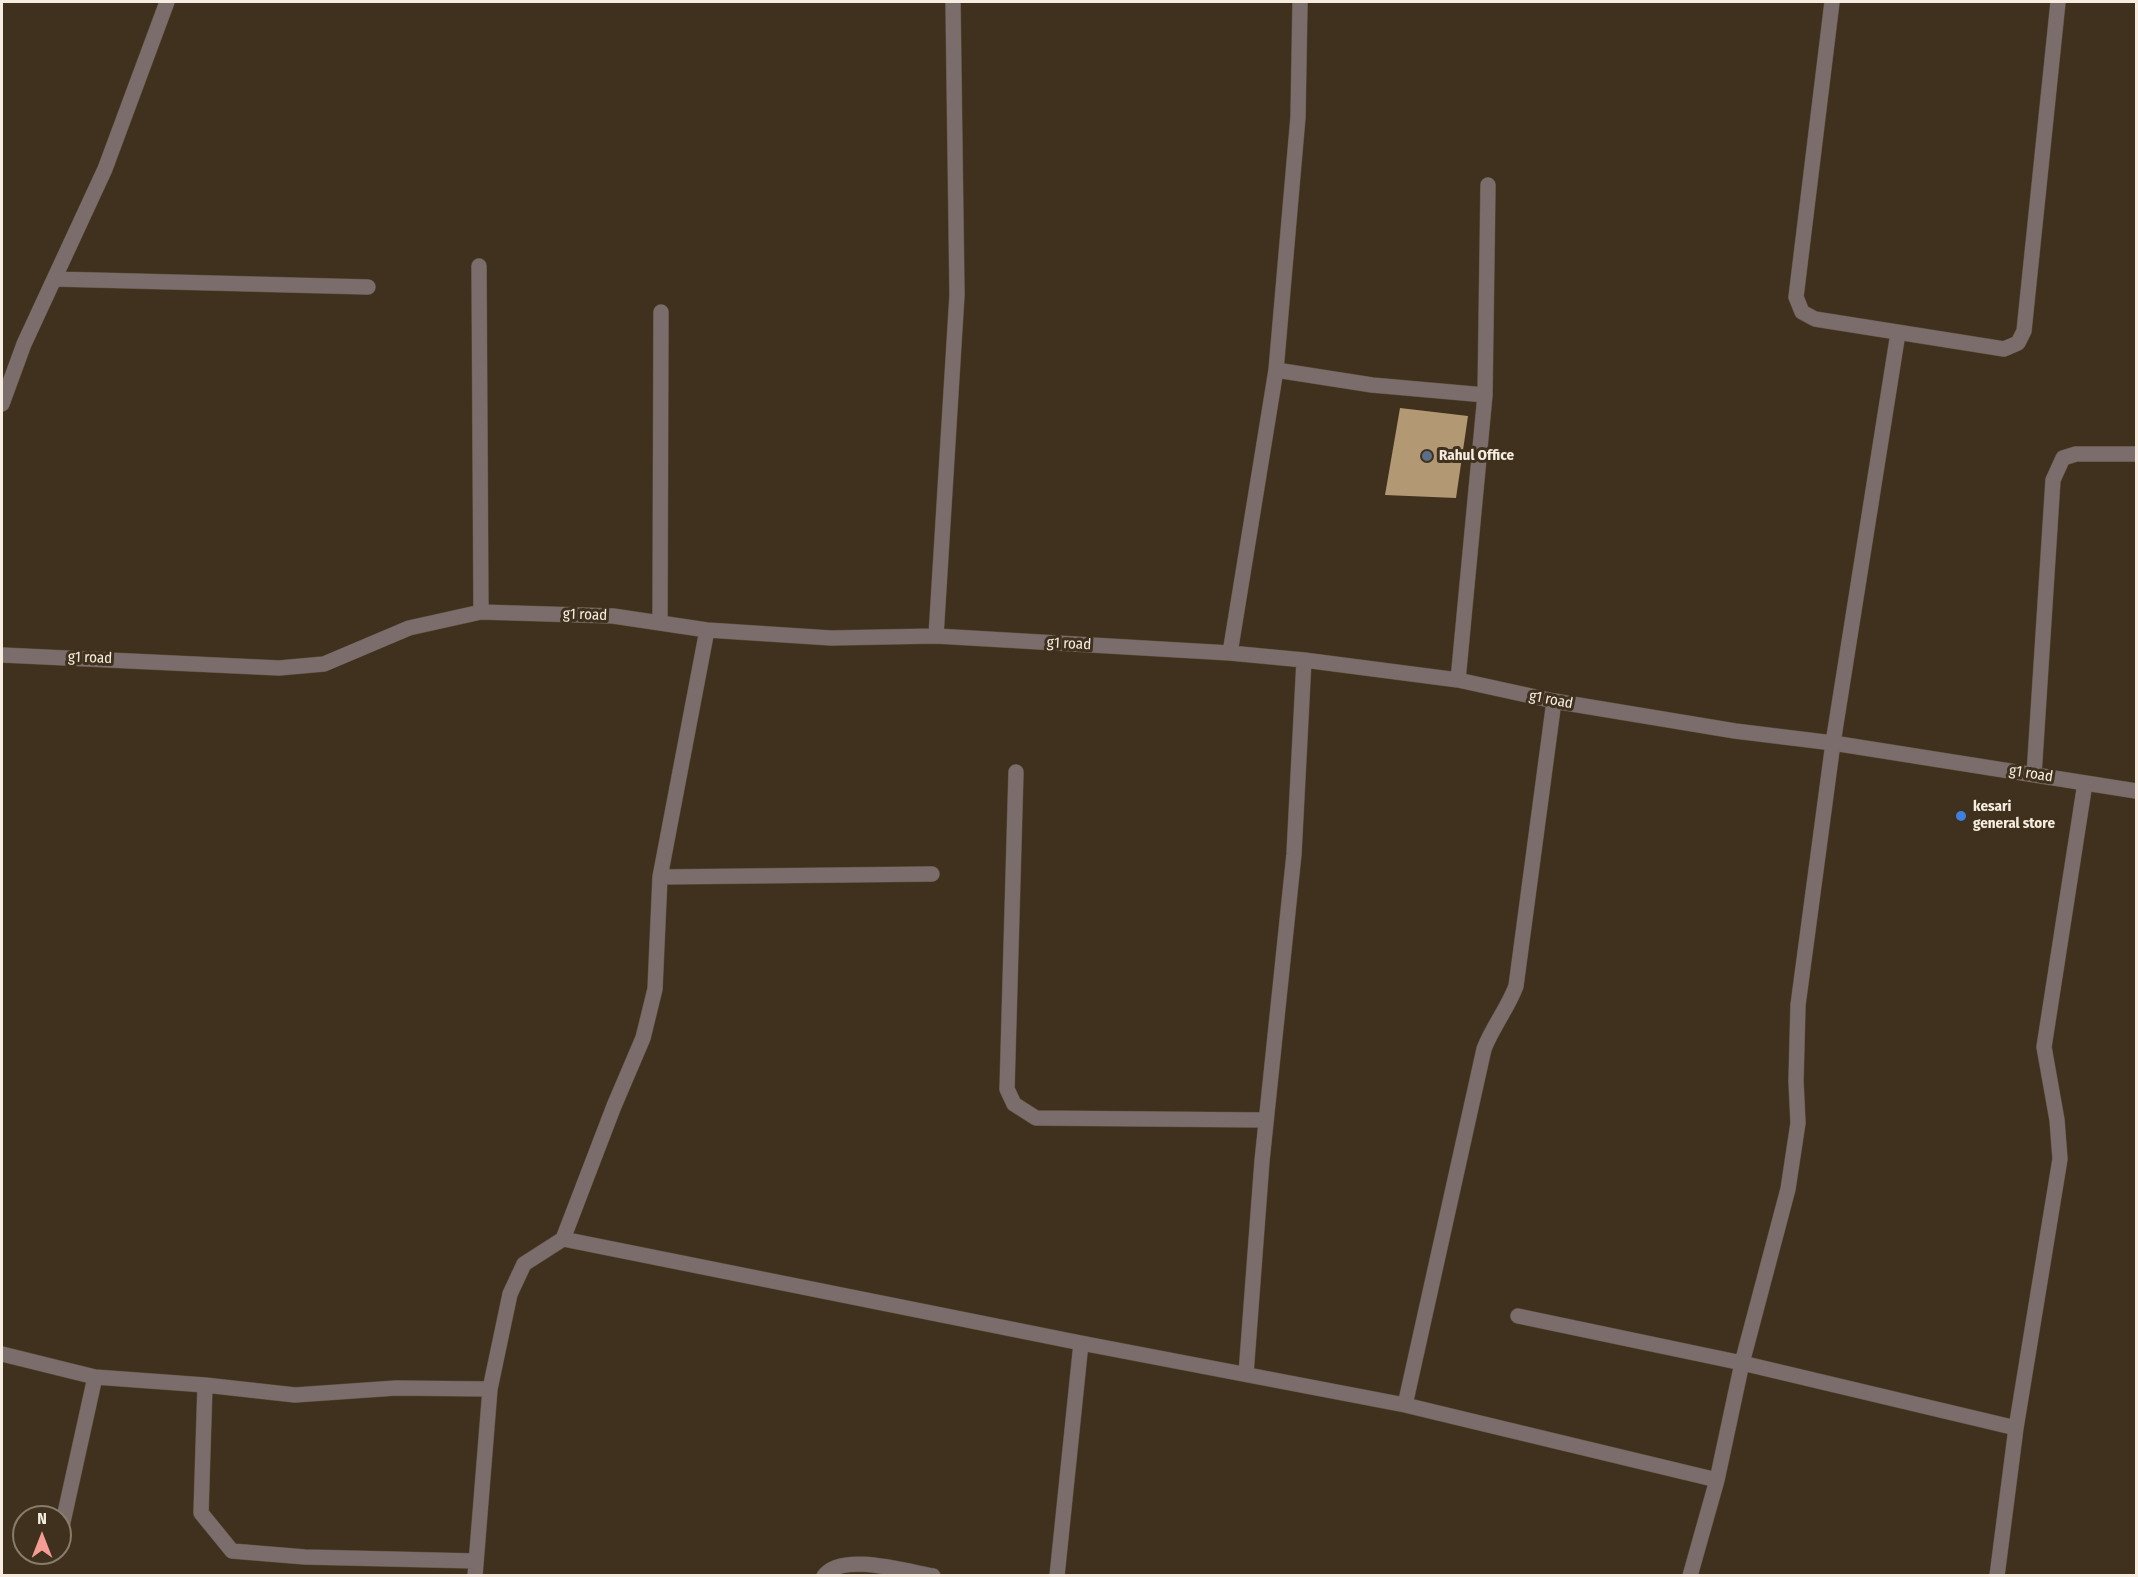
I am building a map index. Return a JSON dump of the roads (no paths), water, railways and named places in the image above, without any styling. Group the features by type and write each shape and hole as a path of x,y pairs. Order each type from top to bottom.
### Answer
{"street":[{"path":"2,404 24,344 105,169 167,2"},
{"path":"936,636 957,295 953,2"},
{"path":"1230,653 1276,370 1298,117 1300,2"},
{"path":"1832,2 1796,297 1802,312 1815,319 2004,350 2018,343 2024,331 2058,2"},
{"path":"1458,680 1485,395 1488,185"},
{"path":"479,266 481,612"},
{"path":"55,279 368,287"},
{"path":"660,623 661,312"},
{"path":"1690,1575 1717,1480 1742,1363 1788,1189 1798,1123 1798,1005 1833,743 1898,333"},
{"path":"1276,370 1372,385 1485,395"},
{"path":"2034,775 2053,480 2063,458 2076,454 2136,454"},
{"name":"g1 road","path":"2,655 279,668 324,664 408,628 481,612 613,616 707,630 831,638 936,636 1230,653 1458,680 1554,701 1735,731 1833,743 2136,791"},
{"path":"205,1385 201,1513 232,1551 476,1568 490,1389 510,1294 524,1264 562,1239 643,1038 655,989 660,877 707,630"},
{"path":"1246,1374 1266,1120 1294,854 1304,660"},
{"path":"1405,1405 1484,1049 1493,1027 1510,1003 1516,986 1554,701"},
{"path":"1016,772 1007,1089 1014,1104 1036,1118 1266,1120"},
{"path":"1997,1575 2016,1428 2060,1159 2057,1120 2044,1047 2085,783"},
{"path":"660,877 932,874"},
{"path":"562,1239 1081,1344 1405,1405 1717,1480"},
{"path":"1518,1316 1742,1363 2016,1428"},
{"path":"1057,1575 1081,1344"},
{"path":"2,1354 95,1377 205,1385 295,1395 396,1388 490,1389"},
{"path":"67,1505 95,1377"},
{"path":"824,1575 830,1567 848,1563 933,1575"}],"place":[{"name":"Rahul Office","path":"1427,456"},
{"name":"kesari general store","path":"1961,816"}]}
